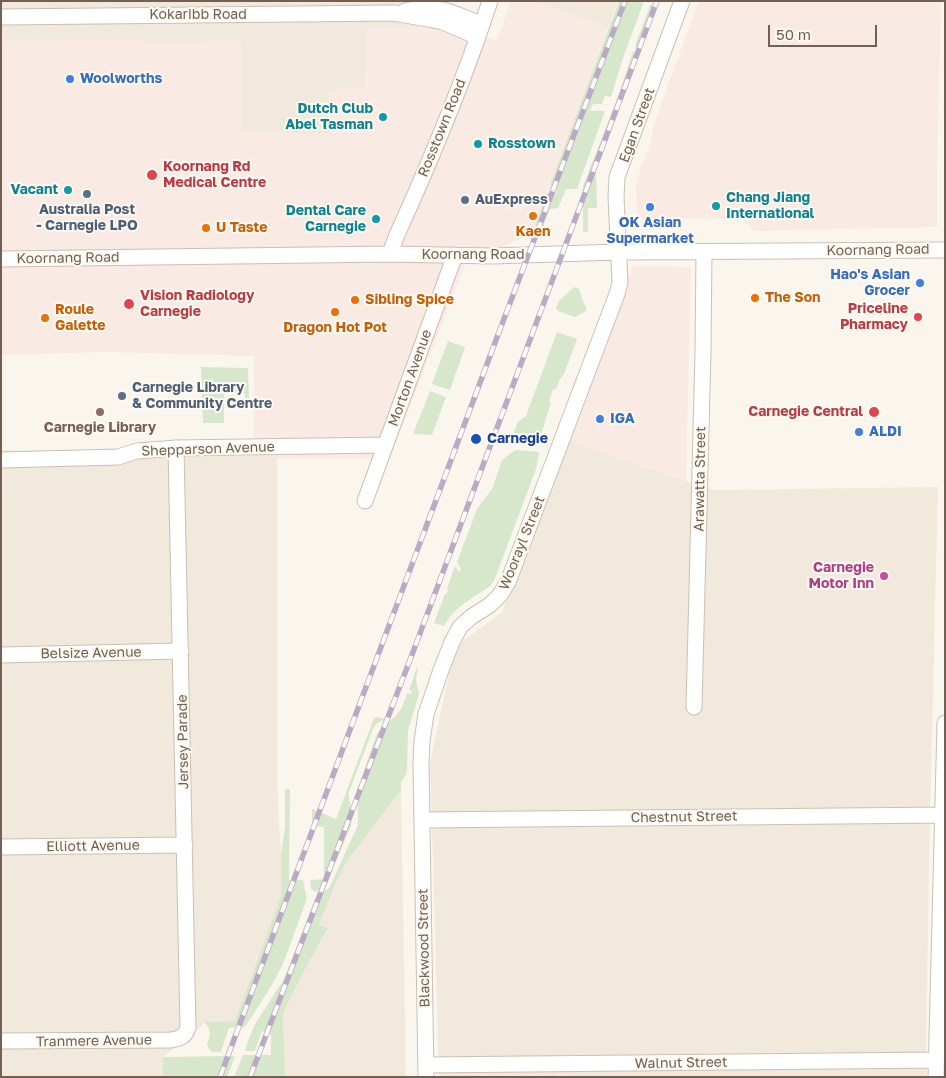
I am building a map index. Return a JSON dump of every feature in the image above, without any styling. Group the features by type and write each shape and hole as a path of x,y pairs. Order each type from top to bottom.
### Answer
{"street":[{"name":"Rosstown Road","path":"390,254 450,109 490,1"},
{"name":"Egan Street","path":"619,252 616,197 618,177 682,1"},
{"name":"Kokaribb Road","path":"1,17 394,13 412,9 440,8 450,12 480,31"},
{"name":"Koornang Road","path":"1,259 945,250"},
{"name":"Woorayl Street","path":"422,820 422,741 426,714 441,670 460,627 471,616 490,605 500,595 508,582 617,294 620,282 619,252"},
{"name":"Arawatta Street","path":"694,707 704,252"},
{"name":"Morton Avenue","path":"365,501 455,255"},
{"name":"Shepparson Avenue","path":"1,460 118,456 137,451 176,448 385,446"},
{"name":"Jersey Parade","path":"176,448 188,1022 185,1035"},
{"name":"Belsize Avenue","path":"1,654 181,651"},
{"path":"936,1077 945,723"},
{"name":"Chestnut Street","path":"422,820 944,815"},
{"name":"Blackwood Street","path":"422,820 426,1071"},
{"name":"Elliott Avenue","path":"1,847 185,845"},
{"name":"Tranmere Avenue","path":"1,1042 170,1040 181,1038 185,1035"},
{"name":"Walnut Street","path":"426,1071 936,1060"}],"shaded area":[{"path":"1,1 437,1 435,28 368,27 365,89 329,89 330,133 242,133 146,42 129,40 1,41"},
{"path":"511,1 534,1 608,28 533,233 465,264 390,458 277,459 276,457 254,457 254,356 107,352 1,355 1,41 241,41 242,133 330,133 329,89 365,89 368,27 440,27 497,40"},
{"path":"534,1 618,1 608,28"},
{"path":"699,1 941,1 937,227 753,231 743,219 637,218 636,182 652,139 653,126"},
{"path":"633,266 691,267 686,480 568,440"},
{"path":"568,440 713,490 938,487 926,1077 439,1077 430,762 455,647 502,612"},
{"path":"1,450 276,457 277,459 277,783 281,896 235,1021 205,1023 163,1057 163,1077 1,1077"},
{"path":"401,790 406,1077 285,1077 283,1013 328,929 319,925 345,864"}],"green space":[{"path":"619,1 644,1 611,97 605,96 602,104 593,104 590,111 605,111 577,189 566,189 558,208 550,209 541,232 533,233 547,193 556,193 557,191 550,185"},
{"path":"650,5 657,6 640,52 635,46"},
{"path":"633,51 638,57 596,171 597,208 588,208 588,232 583,232 583,186 619,94"},
{"path":"574,287 579,289 586,307 586,311 575,317 558,311 556,308 559,301"},
{"path":"557,332 577,339 564,374 556,389 553,389 541,435 533,441 511,439 518,422 526,416"},
{"path":"448,341 465,347 450,390 432,384"},
{"path":"201,367 248,368 249,398 245,398 245,393 224,393 224,423 203,423"},
{"path":"430,391 446,397 432,435 413,434"},
{"path":"515,450 539,452 536,469 494,581 490,586 459,607 444,626 434,623 445,594 447,594 455,566 459,572 461,569 457,562 477,509 492,489 502,460"},
{"path":"417,667 416,680 419,694 408,731 407,772 401,783 401,790 345,864 319,925 328,928 283,1013 285,1077 234,1077 243,1055 271,1055 271,1034 262,1031 255,1051 246,1051 245,1049 255,1024 284,979 315,899 329,888 358,825 357,791 376,736 399,712 407,693 411,694 412,691 409,690"},
{"path":"374,718 385,719 376,724 373,729 349,792 352,816 351,826 330,874 323,886 315,892 311,889 310,880 324,879 324,827 312,826 312,809 336,819"},
{"path":"285,789 290,789 289,880 303,880 307,899 283,964 272,985 245,1027 229,1028 221,1052 212,1052 207,1044 210,1035 205,1022 235,1021 281,896 281,854 285,827"},
{"path":"235,1056 227,1077 163,1077 163,1057"}],"railway":[{"path":"220,1077 625,1"},
{"path":"250,1077 413,652 657,1"}],"place":[{"name":"Woolworths","path":"70,79"},
{"name":"Dutch Club Abel Tasman","path":"383,117"},
{"name":"Rosstown","path":"478,144"},
{"name":"Koornang Rd Medical Centre","path":"152,175"},
{"name":"Vacant","path":"68,190"},
{"name":"Australia Post - Carnegie LPO","path":"87,194"},
{"name":"AuExpress","path":"465,200"},
{"name":"Chang Jiang International","path":"716,206"},
{"name":"OK Asian Supermarket","path":"650,207"},
{"name":"Kaen","path":"533,216"},
{"name":"Dental Care Carnegie","path":"376,219"},
{"name":"U Taste","path":"206,228"},
{"name":"Hao's Asian Grocer","path":"920,283"},
{"name":"The Son","path":"755,298"},
{"name":"Sibling Spice","path":"355,300"},
{"name":"Vision Radiology Carnegie","path":"129,304"},
{"name":"Dragon Hot Pot","path":"335,312"},
{"name":"Priceline Pharmacy","path":"918,317"},
{"name":"Roule Galette","path":"45,318"},
{"name":"Carnegie Library & Community Centre","path":"122,396"},
{"name":"Carnegie Library","path":"100,412"},
{"name":"Carnegie Central","path":"874,412"},
{"name":"IGA","path":"600,419"},
{"name":"ALDI","path":"859,432"},
{"name":"Carnegie","path":"476,439"},
{"name":"Carnegie Motor Inn","path":"884,576"}]}
